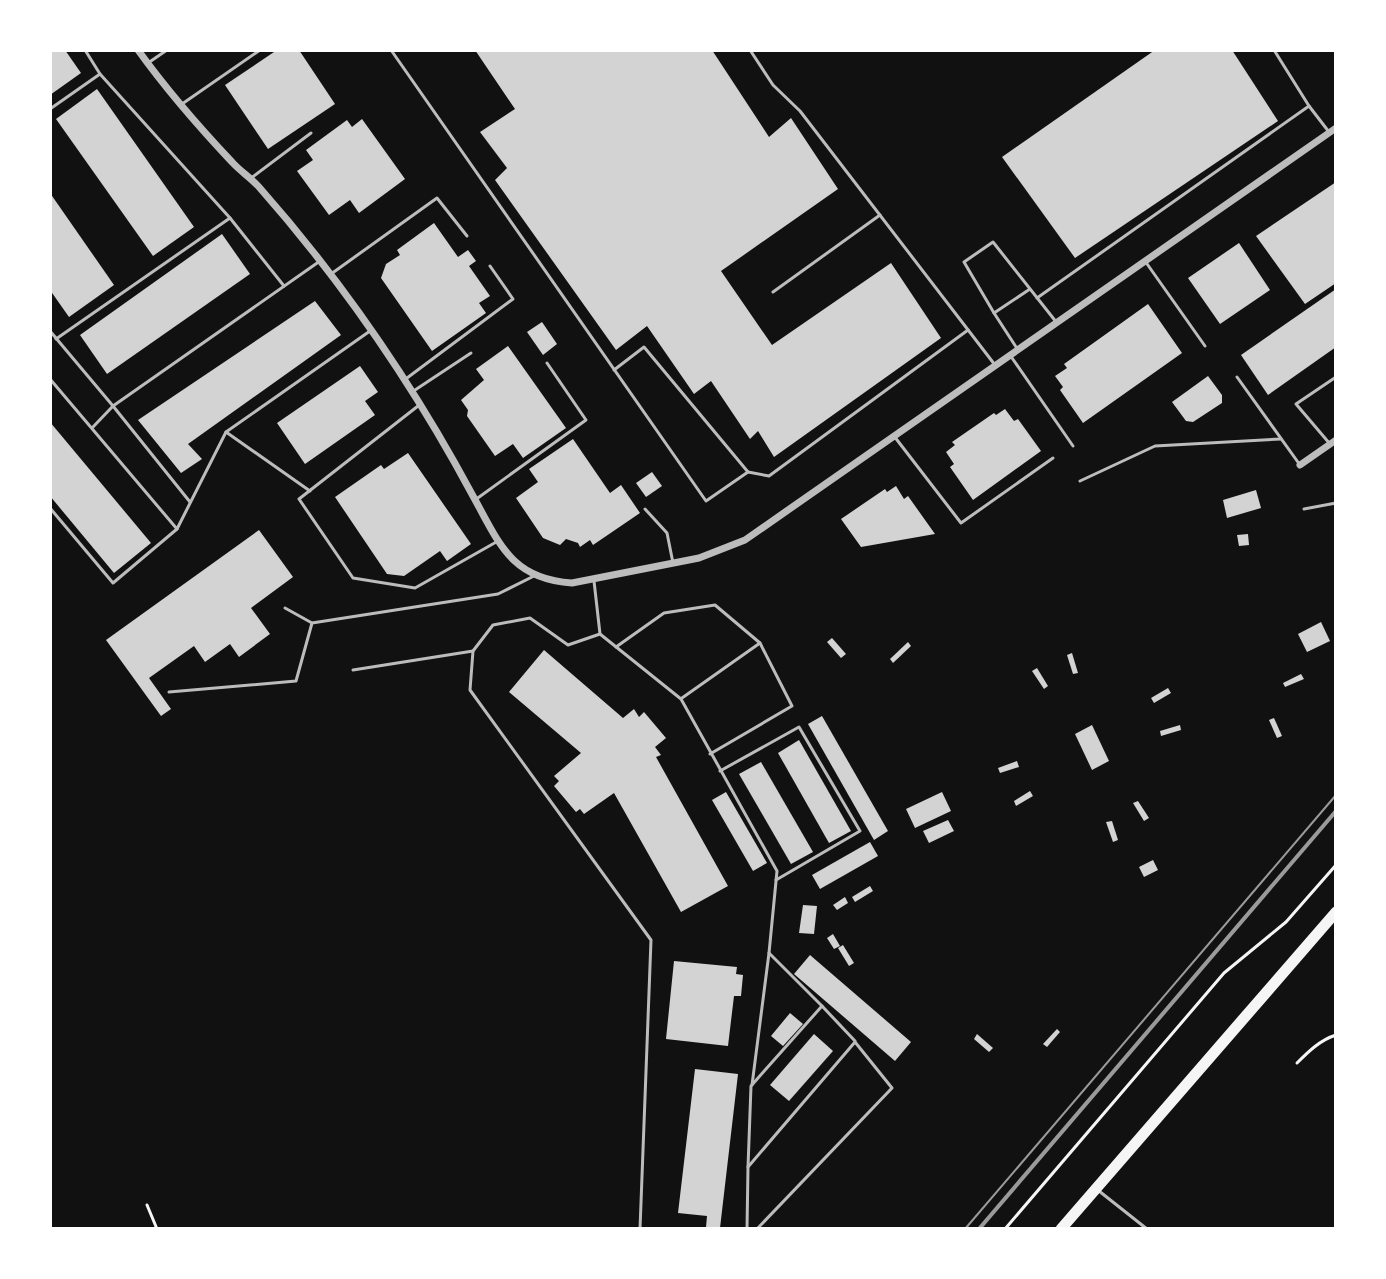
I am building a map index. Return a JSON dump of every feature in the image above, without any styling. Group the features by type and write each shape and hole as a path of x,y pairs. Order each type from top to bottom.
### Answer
{"main road":[{"path":"1061,1229 1336,912"}],"street":[{"path":"138,50 331,274 435,425 503,551 521,568 559,582 572,583 583,578 699,558 745,540 1333,130"},
{"path":"1300,465 1333,442"}],"lane":[{"path":"85,50 100,74 230,218 284,286"},
{"path":"148,63 167,50"},
{"path":"182,104 260,50"},
{"path":"391,50 706,501 748,472"},
{"path":"750,50 773,85 800,111 995,365"},
{"path":"1274,50 1309,106 1333,130"},
{"path":"50,109 100,74"},
{"path":"1037,298 1309,106"},
{"path":"250,179 311,133"},
{"path":"331,274 437,198 467,236"},
{"path":"773,292 880,215"},
{"path":"56,339 230,218"},
{"path":"1018,350 964,262 973,255 993,242 1057,323"},
{"path":"92,429 113,406 320,261"},
{"path":"1145,261 1205,346"},
{"path":"404,380 513,299 490,266"},
{"path":"994,313 1030,289"},
{"path":"614,370 644,347 748,472 769,476 968,330"},
{"path":"50,331 190,502"},
{"path":"50,508 113,583 177,529 226,432 370,331"},
{"path":"412,392 471,353"},
{"path":"1010,355 1073,446"},
{"path":"475,500 586,420 547,363"},
{"path":"1237,377 1300,465"},
{"path":"1333,442 1296,404 1336,377"},
{"path":"50,379 177,529"},
{"path":"420,404 299,499 353,578 415,588 498,541"},
{"path":"226,432 310,491"},
{"path":"894,436 961,523 1053,458"},
{"path":"1080,481 1155,446 1281,439"},
{"path":"1304,509 1336,503"},
{"path":"645,509 667,533 673,563"},
{"path":"285,608 312,623 498,594 537,574"},
{"path":"594,577 600,634 681,699 777,871 751,1086 747,1229"},
{"path":"616,647 664,613 715,605 760,643 792,706 710,754"},
{"path":"600,634 568,645 530,618 493,625 473,651 470,690 651,940 640,1229"},
{"path":"169,692 296,681 312,623"},
{"path":"681,699 760,643"},
{"path":"353,670 473,651"},
{"path":"720,771 799,727 860,831 776,880"},
{"path":"757,1229 892,1088 855,1042 769,953"},
{"path":"751,1086 822,1006"},
{"path":"748,1167 855,1042"},
{"path":"1096,1188 1147,1229"}],"path":[{"path":"1005,1229 1224,973 1286,922 1336,865"},
{"path":"1297,1063 1319,1043 1336,1035"},
{"path":"147,1205 157,1229"}],"building":[{"path":"50,50 65,50 81,73 50,95"},
{"path":"277,50 299,50 335,104 268,149 225,85"},
{"path":"475,50 712,50 769,137 791,118 838,189 721,271 772,345 891,263 941,338 774,457 758,431 750,439 711,381 694,394 647,326 616,350 495,180 507,168 480,132 515,109"},
{"path":"1155,50 1232,50 1278,121 1075,258 1002,157"},
{"path":"97,89 194,227 153,256 56,119"},
{"path":"362,119 405,179 359,213 350,200 329,215 297,171 313,160 306,150 347,120 352,127"},
{"path":"1336,182 1336,283 1305,304 1256,236"},
{"path":"50,193 114,285 69,317 50,290"},
{"path":"434,223 458,257 468,250 476,261 469,266 490,296 479,303 486,313 432,351 381,278 386,264 400,255 397,250"},
{"path":"222,234 250,274 107,374 80,335"},
{"path":"1239,243 1270,290 1220,324 1188,278"},
{"path":"1336,289 1336,347 1268,395 1241,355"},
{"path":"315,301 341,335 188,444 202,459 181,473 138,420"},
{"path":"1148,304 1182,353 1083,423 1060,390 1063,387 1055,376 1067,368 1064,364"},
{"path":"542,322 557,344 543,355 527,332"},
{"path":"508,346 566,428 523,458 513,444 495,456 467,416 468,410 461,400 484,380 476,369"},
{"path":"360,366 378,392 365,401 375,415 305,464 277,423"},
{"path":"1208,376 1222,395 1222,403 1193,422 1186,421 1172,402"},
{"path":"1005,409 1014,421 1018,419 1041,451 973,500 950,467 954,464 946,452 955,445 952,442 994,413 996,415"},
{"path":"50,422 151,543 114,573 50,496"},
{"path":"573,439 610,493 621,485 640,513 593,545 590,540 580,547 578,543 566,539 560,545 543,538 516,498 538,482 529,469"},
{"path":"408,453 471,544 447,561 440,551 404,576 387,574 335,497 381,465 384,469"},
{"path":"652,472 662,486 646,497 636,483"},
{"path":"896,486 904,499 908,496 935,534 861,547 841,519 885,489 887,492"},
{"path":"1256,490 1261,508 1227,518 1223,500"},
{"path":"259,530 293,577 251,608 270,634 239,657 230,644 205,662 194,646 149,678 171,709 161,716 106,640"},
{"path":"1248,534 1249,545 1239,546 1237,535"},
{"path":"1321,622 1330,641 1307,652 1298,634"},
{"path":"832,638 846,654 841,658 827,642"},
{"path":"908,642 911,646 893,663 890,659"},
{"path":"544,650 623,718 634,709 639,717 644,712 666,738 655,747 661,755 656,757 728,886 681,912 614,793 584,814 580,809 576,812 554,786 559,781 554,776 581,753 509,692"},
{"path":"1072,653 1078,673 1073,674 1067,655"},
{"path":"1037,668 1048,686 1044,689 1032,671"},
{"path":"1301,674 1304,679 1285,687 1283,683"},
{"path":"1168,688 1171,693 1154,703 1151,698"},
{"path":"822,716 888,831 874,840 808,724"},
{"path":"1274,718 1282,736 1277,738 1269,720"},
{"path":"1092,725 1109,761 1092,770 1075,734"},
{"path":"1180,725 1181,730 1161,736 1160,731"},
{"path":"799,740 851,831 829,843 778,753"},
{"path":"1017,761 1019,767 1000,773 998,768"},
{"path":"761,762 813,852 791,864 739,774"},
{"path":"1030,791 1033,796 1016,806 1014,801"},
{"path":"726,792 767,863 753,871 712,800"},
{"path":"942,792 951,811 915,828 906,809"},
{"path":"1138,801 1149,818 1144,821 1133,803"},
{"path":"948,820 954,831 929,843 923,831"},
{"path":"1112,821 1118,840 1113,842 1106,822"},
{"path":"870,842 878,856 820,889 812,875"},
{"path":"1153,860 1158,870 1144,877 1139,867"},
{"path":"870,886 873,891 855,902 852,897"},
{"path":"845,897 848,903 837,910 833,905"},
{"path":"803,905 817,906 814,934 799,933"},
{"path":"833,934 840,946 834,949 827,938"},
{"path":"843,945 854,963 849,966 838,948"},
{"path":"810,955 911,1042 895,1061 794,974"},
{"path":"674,961 737,967 736,974 743,975 741,996 734,996 728,1046 666,1039"},
{"path":"790,1013 803,1024 783,1046 771,1036"},
{"path":"1057,1029 1060,1032 1047,1047 1043,1044"},
{"path":"814,1034 833,1051 789,1101 770,1085"},
{"path":"977,1034 993,1048 989,1052 974,1039"},
{"path":"695,1069 738,1074 720,1228 706,1227 707,1216 678,1213"}],"tram line":[{"path":"965,1229 1336,795"}],"railway":[{"path":"979,1229 1336,811"}]}
